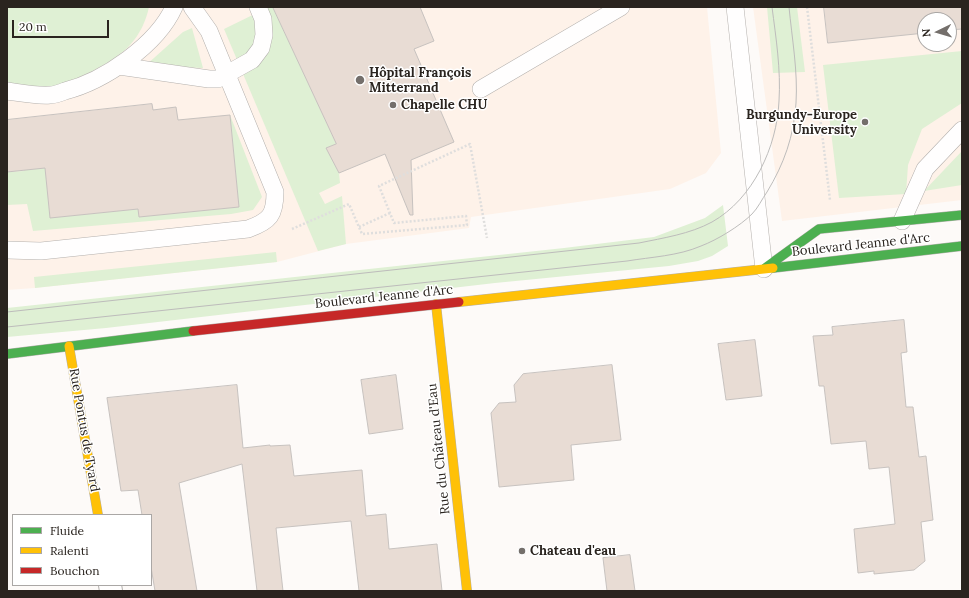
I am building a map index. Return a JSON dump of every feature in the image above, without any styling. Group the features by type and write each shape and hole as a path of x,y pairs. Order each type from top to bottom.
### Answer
{"main road":[{"name":"Boulevard Jeanne d'Arc","path":"764,269 819,229 962,215"},
{"name":"Boulevard Jeanne d'Arc","path":"7,354 436,304 962,246"},
{"name":"Rue du Château d'Eau","path":"436,304 467,591"},
{"name":"Rue Pontus de Tyard","path":"69,346 98,514"}],"lane":[{"path":"159,7 160,28"},
{"path":"7,91 51,95 99,78 119,66 153,38 174,7"},
{"path":"7,250 41,251 248,229 261,224 272,216 275,204 275,192 209,31 192,7"},
{"path":"119,66 218,79 252,60 261,48 264,35 263,19 258,7"},
{"path":"481,89 621,7"},
{"path":"734,7 764,269"},
{"path":"902,221 925,169 962,130"}],"path":[{"path":"807,7 830,205"},
{"path":"275,192 293,230 349,204 362,234 467,225 466,216 394,223 379,186 470,144 487,238"},
{"path":"359,227 390,213"}],"shaded area":[{"name":"Hôpital François Mitterrand","path":"7,7 707,7 721,153 706,173 670,189 471,217 469,228 346,244 277,262 7,290"},
{"name":"Burgundy-Europe University","path":"753,7 962,7 962,200 782,221"}],"green space":[{"path":"7,7 149,7 140,32 123,52 104,65 70,81 59,85 40,88 7,85"},
{"path":"269,7 273,7 336,144 326,148 339,173 340,183 319,193 325,204 342,196 346,244 318,251 224,29"},
{"path":"767,7 797,7 805,72 773,73"},
{"path":"192,28 203,68 145,66 183,32"},
{"path":"962,51 962,103 922,129 908,165 906,194 839,198 823,65"},
{"path":"230,115 262,197 253,210 231,214 33,231 27,204 7,205 7,172 24,171 24,168 45,167 50,218 138,209 139,217 239,207"},
{"path":"962,151 962,185 924,191"},
{"path":"723,205 728,246 712,256 698,261 669,266 495,283 106,328 7,337 7,308 654,237 705,218"},
{"path":"276,252 277,262 35,288 34,277"}],"building":[{"path":"273,7 420,7 434,41 414,49 454,142 411,160 413,215 410,215 385,154 339,173 326,148 336,144"},
{"path":"824,7 962,7 962,29 957,29 957,12 917,12 917,34 828,43"},
{"path":"152,104 153,110 176,107 178,120 230,115 239,207 139,217 138,209 50,218 45,168 7,172 7,120"},
{"path":"904,320 907,352 901,353 906,407 913,407 919,457 926,456 933,520 921,522 925,561 914,570 874,574 874,571 858,573 854,529 895,524 889,467 869,469 866,441 831,444 824,386 819,386 813,336 833,335 832,327"},
{"path":"755,340 762,396 726,400 718,344"},
{"path":"612,365 621,440 571,445 574,480 499,487 491,413 499,403 516,402 514,385 523,374"},
{"path":"396,375 403,429 369,434 361,380"},
{"path":"237,385 243,448 270,445 290,445 294,476 362,470 366,516 386,514 389,549 437,544 442,591 359,591 351,521 276,528 283,591 257,591 242,464 179,483 197,591 155,591 152,573 152,514 142,514 138,490 121,491 107,398"},
{"path":"630,555 635,591 607,591 603,558"}],"tram line":[{"path":"7,312 639,243 695,230 712,222 727,212 739,200 751,186 768,153 777,118 779,101 778,54 772,7"},
{"path":"7,327 627,261 674,254 701,246 728,232 747,219 754,212 773,181 783,160 793,127 796,103 795,67 789,7"}],"traffic: fast":[{"path":"765,268 819,229 962,215"},
{"path":"773,268 962,246"},
{"path":"7,354 193,331"}],"traffic: slow":[{"path":"459,302 773,268"},
{"path":"436,304 467,591"},
{"path":"69,346 98,514"}],"traffic: jam":[{"path":"193,331 459,302"}],"place":[{"name":"Hôpital François Mitterrand","path":"360,80"},
{"name":"Chapelle CHU","path":"393,105"},
{"name":"Burgundy-Europe University","path":"865,122"},
{"name":"Chateau d'eau","path":"522,551"}]}
